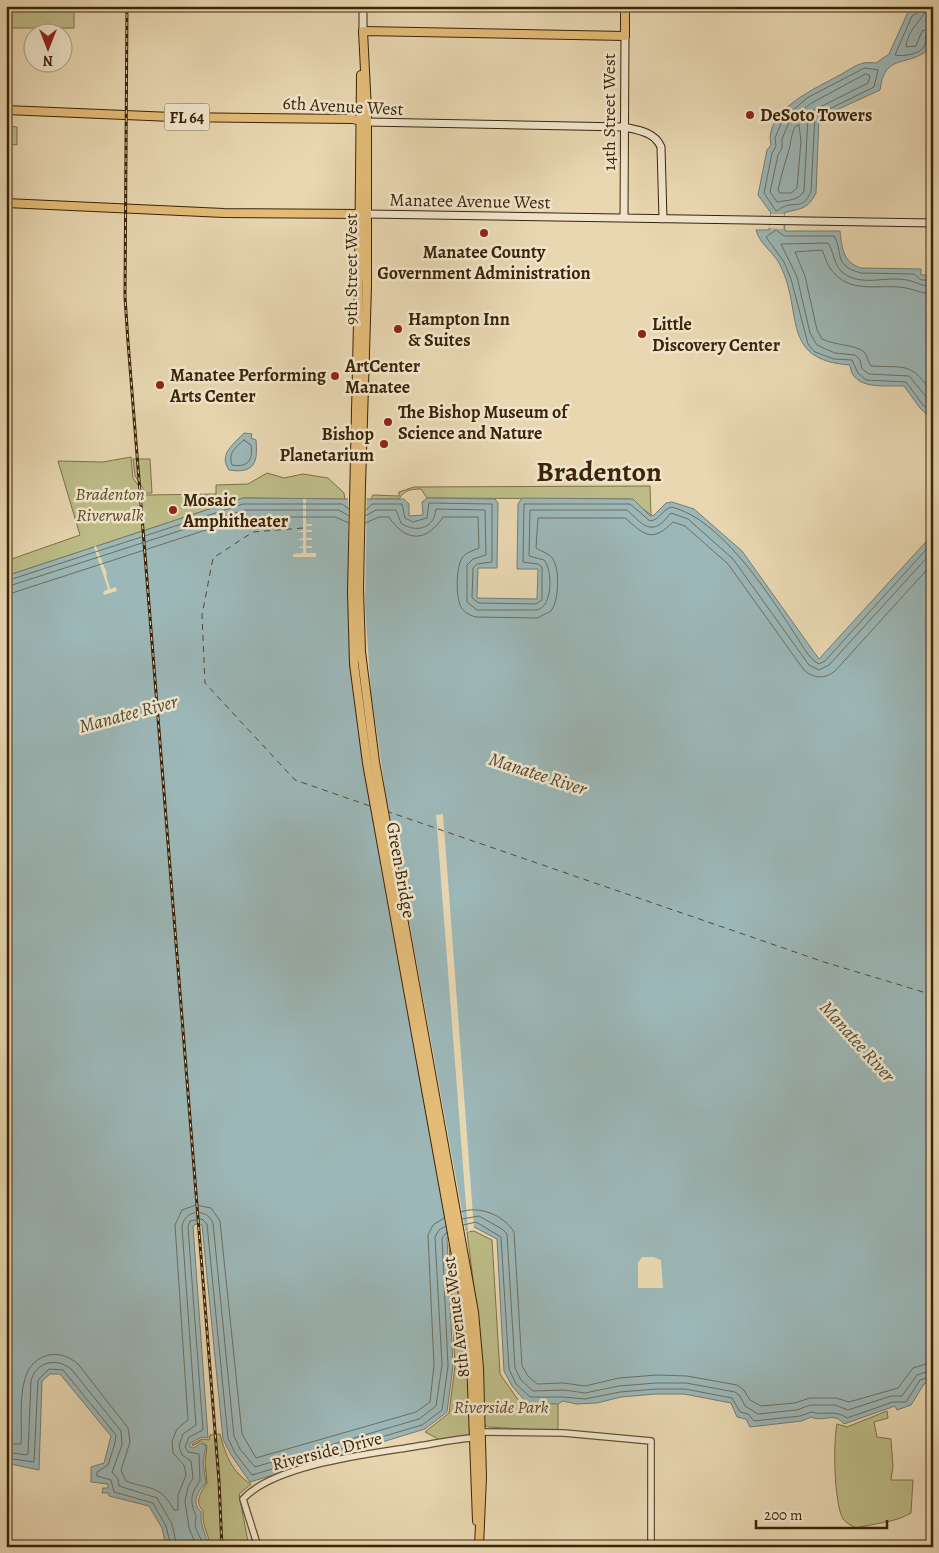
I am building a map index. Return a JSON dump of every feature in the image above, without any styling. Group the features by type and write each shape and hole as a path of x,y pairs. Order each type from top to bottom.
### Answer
{"main road":[{"name":"9th Street West","path":"359,404 367,303 363,255 363,6"},
{"name":"14th Street West","path":"624,218 625,6"},
{"path":"363,31 625,36"},
{"name":"6th Avenue West","path":"6,110 172,117 624,127 655,137 661,145 663,156 663,219"},
{"name":"Manatee Avenue West","path":"6,203 224,213 933,223"},
{"name":"9th Street West","path":"357,495 360,276 363,255"},
{"path":"360,276 363,299 367,303"},
{"name":"Green Bridge","path":"357,495 360,612 369,723 459,1246"},
{"name":"8th Avenue West","path":"459,1246 471,1359 476,1510 479,1534"},
{"name":"8th Avenue West","path":"459,1246 477,1332 482,1477 479,1547"},
{"path":"471,1359 475,1379 476,1425 481,1432"},
{"path":"473,1438 478,1443 482,1477"}],"street":[{"path":"481,1432 564,1433 651,1442 651,1547"},
{"name":"Riverside Drive","path":"258,1547 244,1499 267,1482 292,1472 362,1455 473,1438"}],"green space":[{"path":"6,6 74,6 74,28 72,28 72,22 22,22 22,28 6,28"},
{"path":"8,126 17,127 17,145 7,144"},
{"name":"Bradenton Riverwalk","path":"131,457 133,478 145,495 216,494 216,485 248,484 267,473 284,478 303,474 328,478 344,493 345,500 370,501 373,495 399,496 399,492 414,487 650,486 651,515 630,499 427,498 421,489 408,491 399,499 375,499 371,511 341,499 243,498 6,576 6,561 80,535 58,461 103,462"},
{"path":"133,459 150,459 152,493 146,493 135,476"},
{"name":"Riverside Park","path":"474,1231 492,1240 500,1374 519,1401 558,1403 558,1431 488,1427 483,1423 478,1319 467,1232"},
{"path":"452,1243 467,1334 471,1435 440,1440 425,1432 449,1413 455,1366 449,1244"},
{"path":"887,1411 888,1418 874,1422 877,1437 891,1439 893,1467 891,1480 913,1480 911,1513 891,1521 856,1528 843,1519 840,1511 836,1487 835,1458 837,1424 847,1427"},
{"path":"220,1434 234,1469 251,1484 239,1494 249,1547 211,1547 204,1525 203,1511 199,1500 207,1483 205,1462 207,1446 201,1441 193,1446 192,1444 202,1439 209,1440 210,1435"}],"water":[{"path":"919,6 933,6 933,38 930,39 930,48 914,58 892,65 883,78 880,90 819,118 816,193 806,206 784,213 785,231 840,231 844,254 850,262 861,268 921,269 921,275 933,275 933,420 920,408 904,386 880,386 863,383 852,373 850,365 828,361 812,354 803,344 797,331 787,283 780,265 761,240 756,230 769,230 771,213 758,195 767,150 771,145 771,133 775,122 783,111 806,94 855,66 876,63 889,54 908,12"},
{"path":"244,433 252,434 251,438 256,440 256,455 253,465 244,470 229,470 225,459 226,454"},
{"name":"Manatee River","path":"243,498 349,499 365,504 367,499 404,499 409,504 409,516 423,515 422,502 427,498 495,499 498,503 497,568 478,568 477,598 537,599 538,569 517,569 518,504 522,498 633,499 650,516 654,515 666,503 672,502 694,509 742,551 819,659 933,534 933,1381 924,1384 911,1405 897,1410 895,1406 844,1424 836,1418 820,1419 811,1417 802,1421 750,1427 746,1419 737,1417 731,1403 684,1394 621,1397 597,1403 576,1404 563,1401 558,1404 527,1403 512,1386 504,1371 497,1239 474,1227 447,1238 453,1366 447,1412 425,1429 250,1482 231,1455 223,1439 202,1225 196,1224 193,1226 208,1438 202,1437 190,1443 190,1447 194,1448 201,1443 206,1446 203,1462 206,1483 198,1493 196,1504 201,1512 202,1526 209,1547 166,1547 162,1528 149,1506 109,1496 109,1493 102,1493 103,1488 108,1488 108,1484 91,1482 91,1467 104,1463 111,1436 60,1374 50,1374 42,1381 39,1470 6,1463 6,576"}],"pier":[{"path":"771,214 784,214 783,229 769,228"},
{"path":"348,496 363,502 367,496 365,606 371,692 386,795 466,1233 449,1240 358,732 351,676 348,607"},
{"path":"303,499 306,499 306,524 312,524 312,526 306,526 306,530 312,530 312,532 306,532 306,538 312,538 312,540 306,540 306,546 312,546 312,548 306,548 306,553 316,553 316,557 293,557 293,554 303,553 303,548 297,548 303,546 303,540 297,540 303,538 303,532 297,532 303,530"},
{"path":"96,546 107,574 110,589 116,587 117,591 104,595 103,592 108,589 94,547"},
{"path":"443,814 474,1229 468,1232 436,815"},
{"path":"642,1257 654,1257 661,1260 663,1288 638,1288 638,1263"}],"ferry route":[{"path":"303,528 253,532 213,558 202,615 205,683 295,780 370,806"},
{"path":"386,811 824,962 933,995"}],"railway":[{"path":"127,6 125,297 219,1481 222,1547"}],"place":[{"name":"DeSoto Towers","path":"750,115"},
{"name":"Manatee County Government Administration","path":"484,233"},
{"name":"Hampton Inn & Suites","path":"398,329"},
{"name":"Little Discovery Center","path":"642,334"},
{"name":"ArtCenter Manatee","path":"335,376"},
{"name":"Manatee Performing Arts Center","path":"160,385"},
{"name":"The Bishop Museum of Science and Nature","path":"388,422"},
{"name":"Bishop Planetarium","path":"384,444"},
{"name":"Mosaic Amphitheater","path":"173,510"}],"district":[{"name":"Bradenton","path":"599,471"}]}
